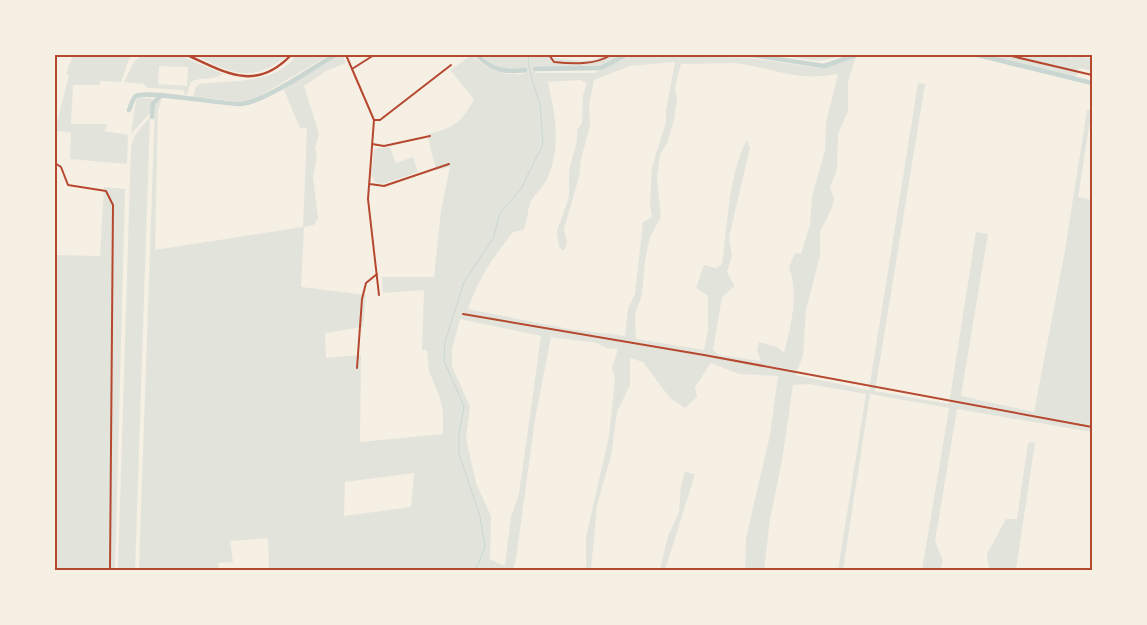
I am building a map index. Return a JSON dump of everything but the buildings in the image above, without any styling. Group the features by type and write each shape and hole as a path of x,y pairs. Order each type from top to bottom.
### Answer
{"street":[{"path":"187,55 231,75 246,78 258,76 276,68 291,55"},
{"path":"346,55 374,120 369,184 369,214 378,273 379,294"},
{"path":"352,69 374,55"},
{"path":"549,55 554,62 573,64 598,61 611,55"},
{"path":"792,55 813,55"},
{"path":"1007,55 1092,75"},
{"path":"374,120 380,120 451,64"},
{"path":"372,144 384,146 430,136"},
{"path":"55,163 61,168 68,185 106,191 113,205 110,570"},
{"path":"369,184 384,186 449,164"},
{"path":"357,368 364,291 366,283 378,273"},
{"path":"463,314 704,355 1092,427"}],"shaded area":[{"path":"73,55 133,55 129,59 121,82 100,81 100,85 73,85 71,124 108,124 104,131 128,135 127,164 70,159 71,133 55,130 69,75 66,74"},
{"path":"142,55 179,55 223,74 191,82 186,96 183,90 148,88 144,84 124,82 134,62","holes":["159,66 188,67 187,86 158,84"]},
{"path":"194,55 288,55 263,70 241,73 220,67"},
{"path":"296,55 329,55 253,100 242,102 193,97 196,87 200,84 239,81 265,76 277,72 288,65"},
{"path":"339,55 342,55 346,63 326,71 304,86 319,134 315,148 317,156 313,177 318,218 314,225 304,227 301,287 366,295 363,327 325,333 326,358 361,355 360,442 443,434 443,412 440,398 429,371 427,350 422,350 424,290 383,293 382,277 434,277 441,211 450,167 436,170 427,134 450,127 461,119 470,107 474,99 450,70 472,55 484,65 508,74 523,74 525,68 501,69 482,55 553,55 554,58 579,61 593,60 605,55 622,55 603,66 534,68 535,73 594,73 633,55 749,58 820,68 856,57 848,81 848,111 838,134 837,169 830,187 834,199 832,208 820,232 820,256 806,310 803,356 795,375 869,390 918,83 925,84 875,391 949,404 976,232 988,234 961,396 1034,412 1064,256 1087,110 1092,109 1078,197 1092,200 1092,432 957,409 935,541 943,561 940,570 922,570 949,408 870,394 843,570 838,570 866,394 809,384 793,385 782,461 770,519 764,570 745,570 746,538 770,435 778,376 739,374 711,363 695,387 697,397 685,408 670,398 643,362 630,358 630,385 617,412 611,456 597,505 591,570 586,570 586,537 609,436 615,378 612,368 618,349 607,348 597,343 551,337 535,419 513,570 269,570 268,538 230,541 233,562 218,563 219,570 139,570 155,104 162,100 158,109 155,250 303,227 307,128 300,128 283,88","holes":["675,62 666,111 666,122 652,167 650,205 652,217 643,222 635,294 628,309 625,336 569,329 468,309 493,259 513,232 523,230 531,201 545,182 552,167 556,131 548,82 580,80 587,83 583,95 582,123 577,130 577,141 569,170 569,197 557,231 559,247 564,251 567,243 564,229 579,177 581,159 590,126 589,106 594,80 630,66","735,63 798,75 823,76 838,74 826,123 825,150 812,197 810,225 801,254 795,253 789,267 794,299 784,353 777,347 759,342 757,350 761,361 719,355 713,350 722,297 735,286 727,272 732,256 729,237 750,148 747,140 732,184 722,264 716,268 704,265 696,288 708,296 708,331 704,350 636,339 635,314 642,295 645,261 650,237 661,217 657,177 660,155 667,143 674,120 677,100 675,87 681,64","460,319 541,336 519,494 511,516 505,566 490,559 491,516 476,483 466,438 470,407 452,366 452,350","414,473 411,507 344,516 345,482"]},
{"path":"774,55 847,55 820,61"},
{"path":"985,55 1056,55 1073,58 1074,55 1092,59 1092,71 1079,68 1076,77"},
{"path":"139,97 152,99 150,113 131,134 136,100"},
{"path":"150,117 135,570 118,570 131,146 135,135"},
{"path":"390,147 396,163 413,157 418,172 383,184 376,183 371,175 374,149"},
{"path":"104,187 125,189 115,570 67,570 55,567 55,255 100,256"},
{"path":"1035,442 1016,570 989,570 987,554 1006,519 1017,519 1028,443"},
{"path":"685,472 695,474 665,570 660,570 668,536 679,512 681,486"}],"waterway":[{"path":"129,110 135,97 143,95 239,104 248,103 273,92 335,55"},
{"path":"477,55 493,67 505,71 525,70"},
{"path":"473,570 477,567 485,547 480,516 459,454 459,435 464,406 444,361 445,342 464,282 493,239 500,213 521,189 543,144 540,104 528,61 530,55"},
{"path":"535,69 601,68 626,55"},
{"path":"752,55 824,66 856,55"},
{"path":"978,55 1092,83"},
{"path":"152,117 153,103 162,95"}]}
